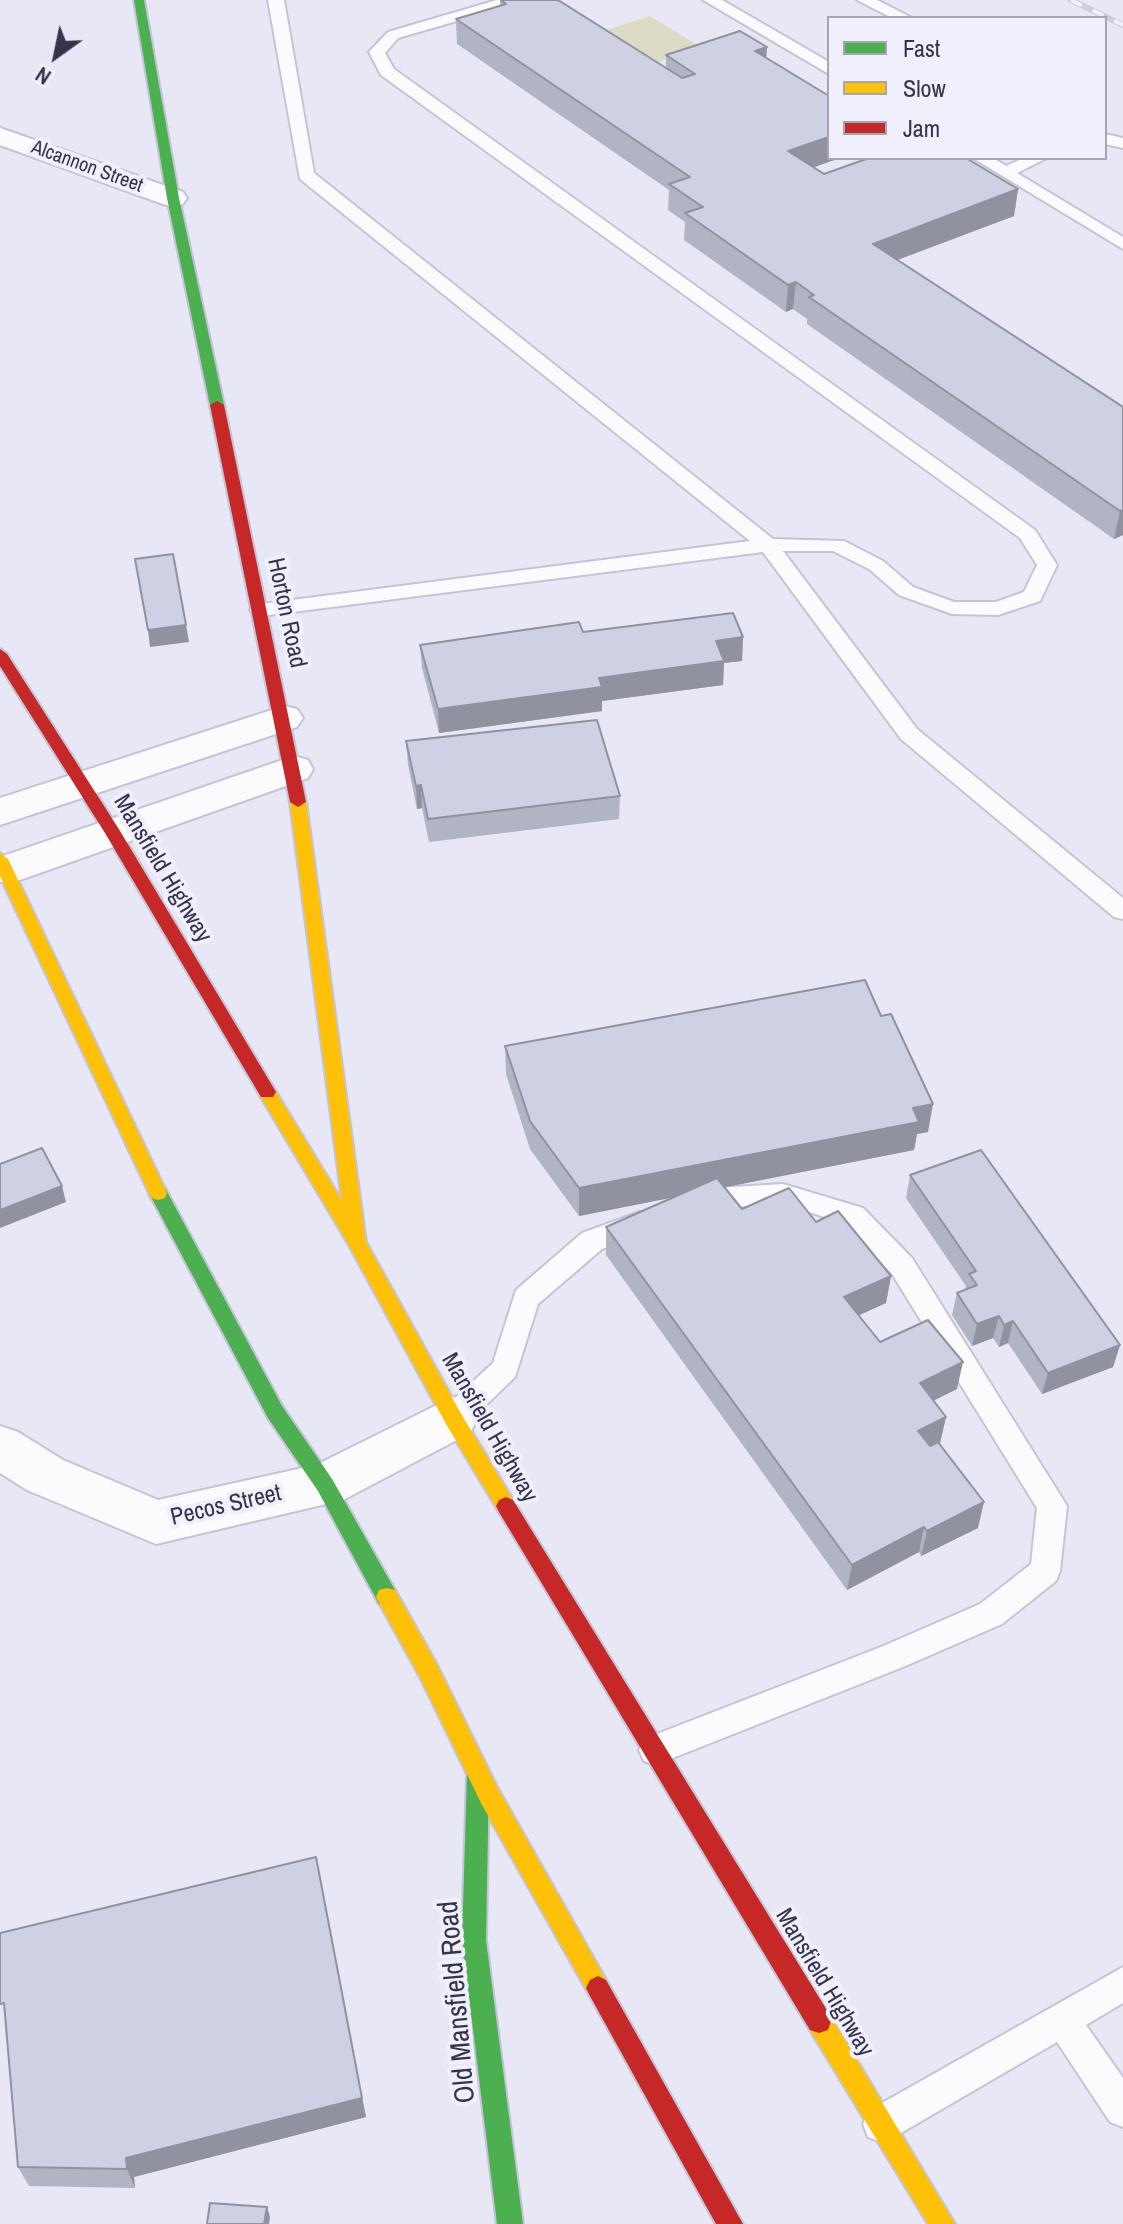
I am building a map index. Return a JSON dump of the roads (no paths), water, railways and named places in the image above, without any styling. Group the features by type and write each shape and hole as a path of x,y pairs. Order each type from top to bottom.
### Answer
{"main road":[{"name":"Horton Road","path":"139,0 173,198 294,769 357,1242"},
{"name":"Mansfield Highway","path":"0,654 112,831 357,1242 453,1418 942,2224"},
{"path":"3,864 171,1221 275,1412 325,1485 428,1670 478,1774 730,2224"},
{"name":"Old Mansfield Road","path":"478,1774 474,1940 510,2224"}],"street":[{"name":"Alcannon Street","path":"0,136 173,198"},
{"path":"0,812 284,718"},
{"path":"3,864 112,831 294,769"},
{"name":"Pecos Street","path":"0,1447 45,1475 156,1522 325,1485 453,1418"}],"lane":[{"path":"276,0 306,175 768,545 909,734 1123,911"},
{"path":"261,610 768,545 837,545 876,565 906,591 952,608 998,609 1033,596 1047,565 1028,534 387,72 377,52 393,35 514,0"},
{"path":"711,0 827,68"},
{"path":"865,0 900,16"},
{"path":"984,160 1123,244"},
{"path":"1005,172 1034,160"},
{"path":"453,1418 505,1369 526,1298 592,1241 716,1198 783,1194 853,1215 902,1266 1052,1506 1045,1571 991,1614 892,1657 655,1750"},
{"path":"881,2124 1123,1984"},
{"path":"1062,2019 1123,2109"}],"railway":[{"path":"1071,0 1104,16"},
{"path":"1107,17 1123,25"}]}
